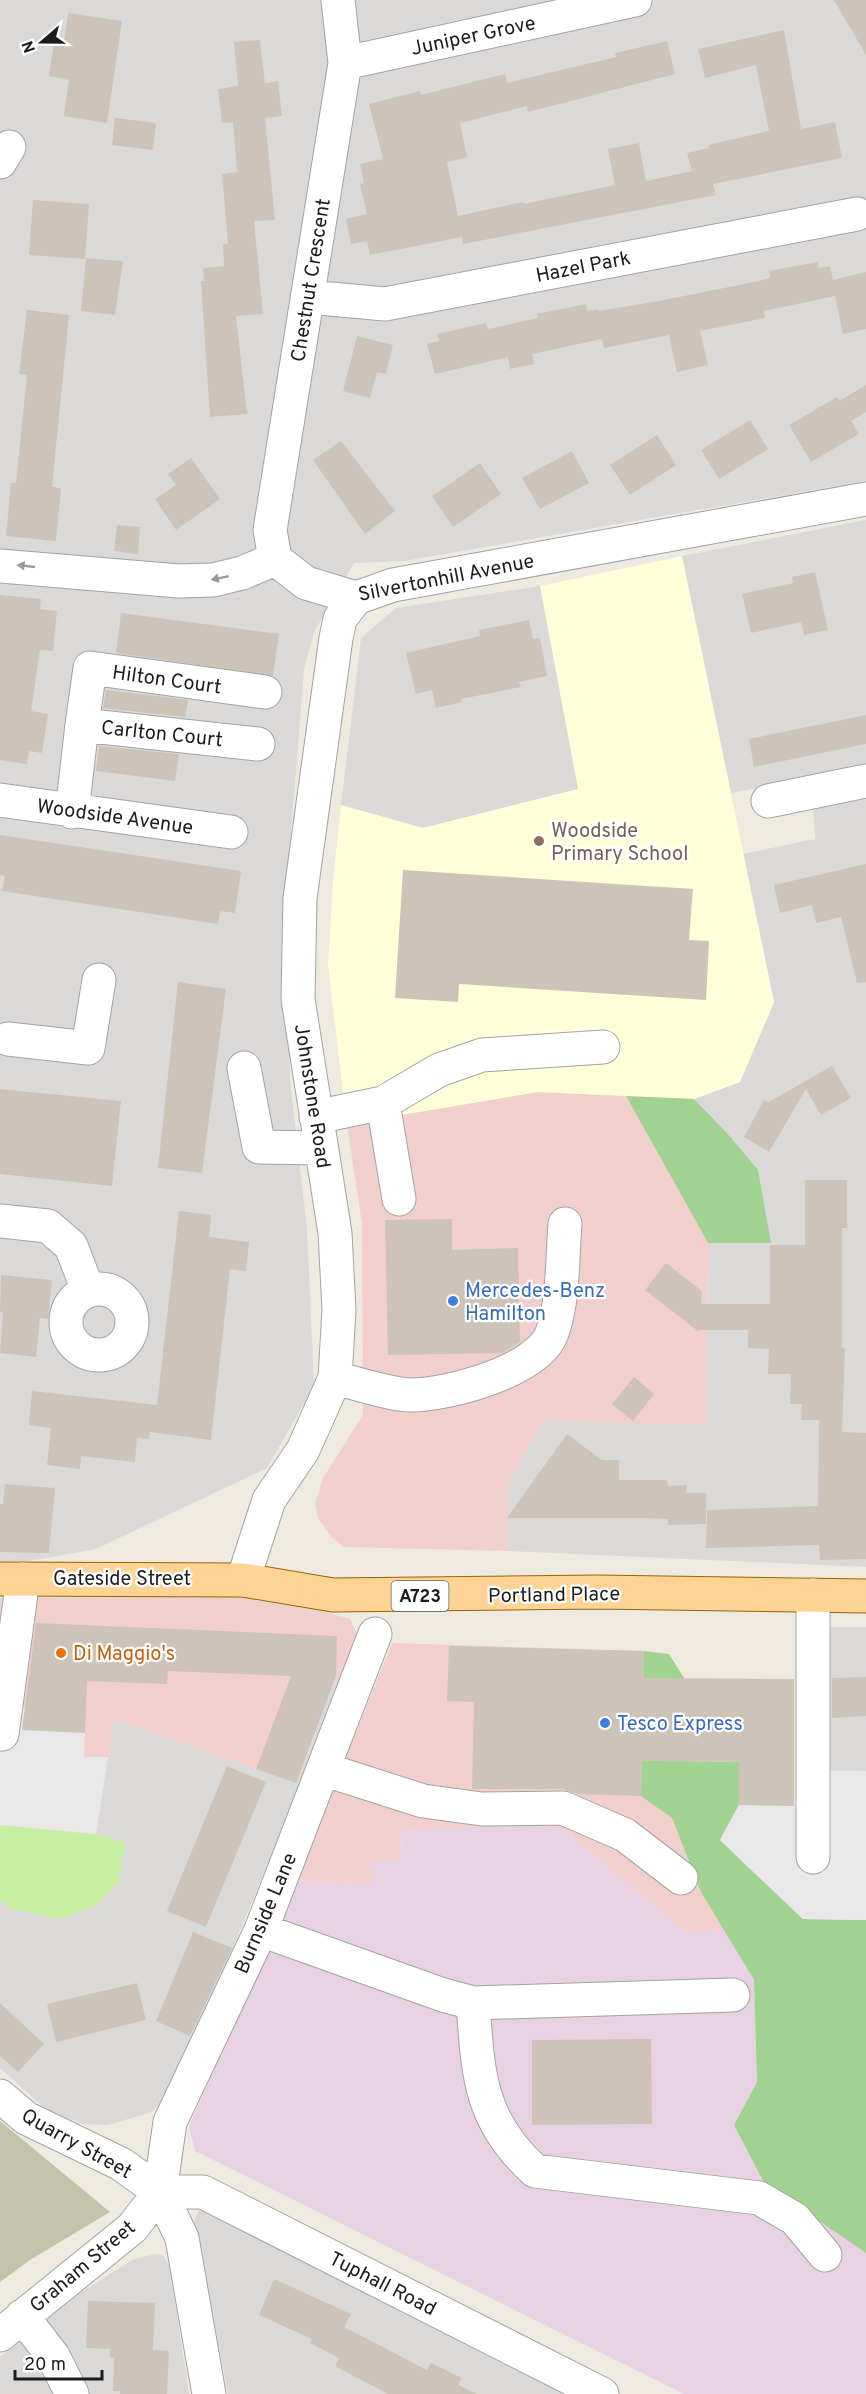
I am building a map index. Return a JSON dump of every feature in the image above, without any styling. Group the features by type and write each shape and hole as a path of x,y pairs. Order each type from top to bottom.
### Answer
{"main road":[{"name":"Gateside Street","path":"11,1579 243,1580"},
{"name":"Portland Place","path":"243,1580 333,1595 598,1592 866,1596"}],"street":[{"name":"Chestnut Crescent","path":"274,559 270,531 345,63 338,0"},
{"name":"Juniper Grove","path":"345,63 635,0"},
{"name":"Hazel Park","path":"308,297 385,304 857,214"},
{"name":"Silvertonhill Avenue","path":"274,559 306,583 356,598 393,585 866,499"},
{"path":"0,566 8,564 179,581 213,580 242,573 274,559"},
{"name":"Johnstone Road","path":"243,1580 269,1500 303,1450 335,1378 339,1310 336,1255 298,999 300,898 336,638 340,619 356,598"},
{"name":"Hilton Court","path":"82,725 90,669 266,692"},
{"name":"Carlton Court","path":"72,812 82,725 258,744"},
{"path":"768,801 866,781"},
{"name":"Woodside Avenue","path":"0,800 72,812 231,832"},
{"path":"8,1040 88,1048 99,980"},
{"path":"244,1068 260,1147 318,1132 383,1103 438,1070 482,1055 603,1047"},
{"path":"383,1103 399,1199"},
{"path":"0,1221 48,1226 71,1246 88,1290"},
{"path":"335,1378 410,1395 486,1381 528,1361 551,1335 558,1306 565,1224"},
{"path":"2,1734 11,1579"},
{"path":"813,1595 813,1857"},
{"name":"Burnside Lane","path":"160,2192 170,2122 261,1930 375,1635"},
{"path":"323,1770 423,1801 482,1809 563,1808 625,1835 681,1878"},
{"path":"261,1930 443,1995 473,2003 734,1995"},
{"path":"473,2003 478,2071 492,2116 514,2152 535,2171 759,2198 795,2219 825,2255"},
{"name":"Quarry Street","path":"0,2096 26,2118 121,2164 160,2192 182,2238 209,2394"},
{"name":"Graham Street","path":"11,2326 132,2228 160,2192"},
{"name":"Tuphall Road","path":"160,2192 203,2192 602,2394"},
{"path":"11,2326 53,2356 72,2394"}],"shaded area":[{"path":"0,0 866,0 866,481 404,561 354,563 314,632 304,669 284,923 290,1081 307,1228 314,1386 267,1468 96,1549 30,1561 0,1561"},
{"path":"866,520 866,766 731,793 682,556"},
{"name":"Woodside Primary School","path":"682,556 774,1002 740,1082 694,1099 538,1092 347,1124 328,966 341,805 423,828 578,789 540,586"},
{"path":"540,586 579,789 423,828 341,805 361,638 396,608"},
{"path":"866,799 866,1567 507,1551 507,1483 544,1420 706,1424 708,1243 771,1243 727,1133 694,1099 740,1082 774,1002 743,854 815,839 813,806"},
{"path":"538,1092 626,1096 708,1243 706,1425 544,1420 507,1483 507,1551 344,1547 332,1538 318,1518 315,1504 323,1478 363,1415 362,1224 347,1124"},
{"path":"171,1585 207,1585 259,1601 301,1605 350,1619 357,1634 342,1683 287,1679 288,1684 256,1769 114,1719 96,1834 0,1825 0,1598 114,1597"},
{"path":"826,1627 866,1627 866,1771 823,1771"},
{"path":"392,1643 644,1651 641,1795 672,1818 701,1892 723,1928 688,1934 555,1823 401,1830 400,1858 372,1885 296,1880"},
{"path":"287,1678 342,1683 176,2086 152,2112 108,2125 83,2124 48,2111 0,2068 0,1898 9,1908 126,1843 96,1834 114,1719 256,1768 288,1684"},
{"path":"0,1704 32,1708 85,1733 84,1757 108,1757 96,1834 0,1825"},
{"path":"800,1770 866,1771 866,1920 803,1919 720,1840 739,1805 799,1805"},
{"path":"555,1823 688,1934 723,1928 754,1980 757,2082 734,2125 764,2183 866,2253 866,2394 684,2394 195,2151 189,2127 296,1880 371,1885 372,1862 400,1858 401,1830"},
{"path":"0,2121 110,2212 30,2260 0,2282"},
{"path":"200,2208 573,2394 228,2394 194,2221"},
{"path":"153,2254 163,2255 170,2267 189,2394 0,2394 0,2357 75,2296 132,2260"}],"green space":[{"path":"626,1096 694,1099 758,1170 771,1243 708,1243"},
{"path":"644,1651 669,1654 684,1678 684,1761 739,1762 739,1805 720,1840 803,1919 866,1920 866,2253 764,2183 734,2125 757,2082 754,1980 701,1892 672,1818 641,1796"},
{"path":"0,1825 96,1834 126,1843 118,1882 97,1905 60,1919 9,1908 0,1898"}],"building":[{"path":"834,0 866,0 866,55"},
{"path":"68,13 122,21 107,123 64,116 69,80 49,76 54,43 64,44"},
{"path":"784,30 801,129 835,122 842,158 713,184 716,195 463,244 462,237 370,255 367,241 351,244 346,219 367,214 360,184 364,183 360,164 383,159 369,104 420,91 421,95 505,74 507,83 616,57 615,53 667,41 675,74 528,112 527,106 460,123 467,157 447,162 458,216 615,185 608,149 639,143 646,181 692,171 687,153 709,148 708,145 769,131 756,65 705,78 698,49"},
{"path":"260,40 265,83 278,81 282,116 265,118 275,220 254,221 263,314 236,316 247,414 210,417 201,281 204,281 203,268 224,266 223,244 228,244 222,174 237,172 233,122 222,123 218,89 238,86 234,42"},
{"path":"115,118 156,123 153,150 112,145"},
{"path":"33,200 89,204 85,259 29,255"},
{"path":"86,258 123,261 115,315 81,311"},
{"path":"818,262 819,268 830,266 833,280 866,272 866,329 843,334 835,296 764,311 765,318 700,331 708,365 677,372 669,335 604,348 602,339 532,354 534,364 510,369 508,357 435,374 427,344 439,341 437,334 486,323 488,329 538,318 537,314 586,304 587,311 598,309 599,311 659,301 759,281 770,278 769,271"},
{"path":"27,310 69,315 52,487 61,488 56,541 6,536 11,483 16,483 27,375 19,374"},
{"path":"357,336 393,345 386,374 377,372 370,398 343,391"},
{"path":"866,385 866,412 851,421 859,434 811,462 789,425 837,397 839,401"},
{"path":"750,420 768,449 719,479 701,450"},
{"path":"657,435 676,465 630,495 610,465"},
{"path":"341,441 395,511 365,534 313,460"},
{"path":"572,451 589,483 540,509 522,478"},
{"path":"191,458 220,499 176,530 155,499 176,485 168,474"},
{"path":"480,463 501,494 453,527 432,496"},
{"path":"117,525 140,527 138,554 114,551"},
{"path":"815,572 828,630 804,635 801,622 751,633 742,594 793,583 792,577"},
{"path":"0,595 41,599 40,609 57,611 53,651 40,650 31,711 48,714 42,753 29,751 27,764 0,760"},
{"path":"121,613 279,634 273,676 116,653"},
{"path":"529,620 533,639 540,638 547,676 519,682 521,687 461,699 462,702 436,708 432,690 416,694 406,653 480,636 479,630"},
{"path":"106,690 188,700 185,717 103,708"},
{"path":"866,715 866,744 754,767 749,739"},
{"path":"99,746 179,754 175,781 96,771"},
{"path":"0,835 241,871 235,913 220,911 218,924 2,891 5,876 0,875"},
{"path":"866,864 866,982 857,983 841,917 816,923 812,905 780,913 774,885"},
{"path":"403,870 693,889 689,940 709,941 706,1000 459,984 458,1002 395,998"},
{"path":"178,982 226,989 202,1173 158,1168"},
{"path":"832,1066 851,1098 821,1115 806,1089 769,1152 744,1137 764,1100 769,1102"},
{"path":"0,1089 121,1101 112,1186 0,1174"},
{"path":"805,1180 847,1180 847,1228 842,1228 842,1347 845,1348 842,1432 866,1433 866,1559 820,1560 819,1545 706,1548 707,1510 818,1506 819,1420 801,1420 802,1404 790,1404 791,1374 768,1374 769,1349 748,1348 748,1330 699,1330 699,1332 645,1290 666,1263 702,1291 701,1304 770,1304 770,1245 805,1245"},
{"path":"179,1211 211,1215 209,1237 249,1242 246,1271 230,1269 211,1440 150,1432 149,1439 137,1438 135,1462 81,1456 80,1469 47,1465 51,1428 29,1425 32,1391 157,1405"},
{"name":"Mercedes-Benz Hamilton","path":"452,1219 452,1250 518,1248 520,1342 502,1353 388,1355 385,1220"},
{"path":"1,1275 52,1280 48,1319 40,1318 36,1357 0,1353 3,1312 0,1312"},
{"path":"634,1377 654,1394 633,1421 612,1404"},
{"path":"567,1434 602,1460 619,1460 619,1480 667,1480 668,1486 687,1485 686,1493 706,1493 706,1524 668,1525 668,1519 646,1518 507,1518"},
{"path":"5,1484 55,1488 49,1553 0,1552 0,1504 3,1504"},
{"path":"36,1623 337,1636 336,1676 296,1783 256,1769 291,1676 168,1671 167,1684 87,1681 85,1733 22,1730"},
{"path":"449,1646 644,1651 644,1678 794,1679 794,1806 739,1805 739,1762 642,1761 641,1796 578,1794 563,1789 472,1789 474,1702 447,1701"},
{"path":"866,1677 866,1716 832,1718 832,1678"},
{"path":"227,1766 266,1782 206,1927 167,1911"},
{"path":"193,1932 232,1948 190,2036 156,2021"},
{"path":"137,1983 146,2020 56,2042 47,2004"},
{"path":"0,2003 44,2044 18,2072 0,2056"},
{"path":"651,2039 652,2124 532,2125 532,2040"},
{"path":"274,2279 351,2314 344,2327 427,2370 431,2363 462,2378 458,2385 477,2394 388,2394 335,2366 339,2358 310,2343 312,2339 259,2315"},
{"path":"88,2301 155,2303 153,2350 169,2351 167,2394 120,2394 120,2391 113,2391 114,2358 110,2357 110,2349 86,2348"}],"place":[{"name":"Woodside Primary School","path":"539,841"},
{"name":"Mercedes-Benz Hamilton","path":"453,1301"},
{"name":"Di Maggio's","path":"61,1653"},
{"name":"Tesco Express","path":"605,1723"}]}
